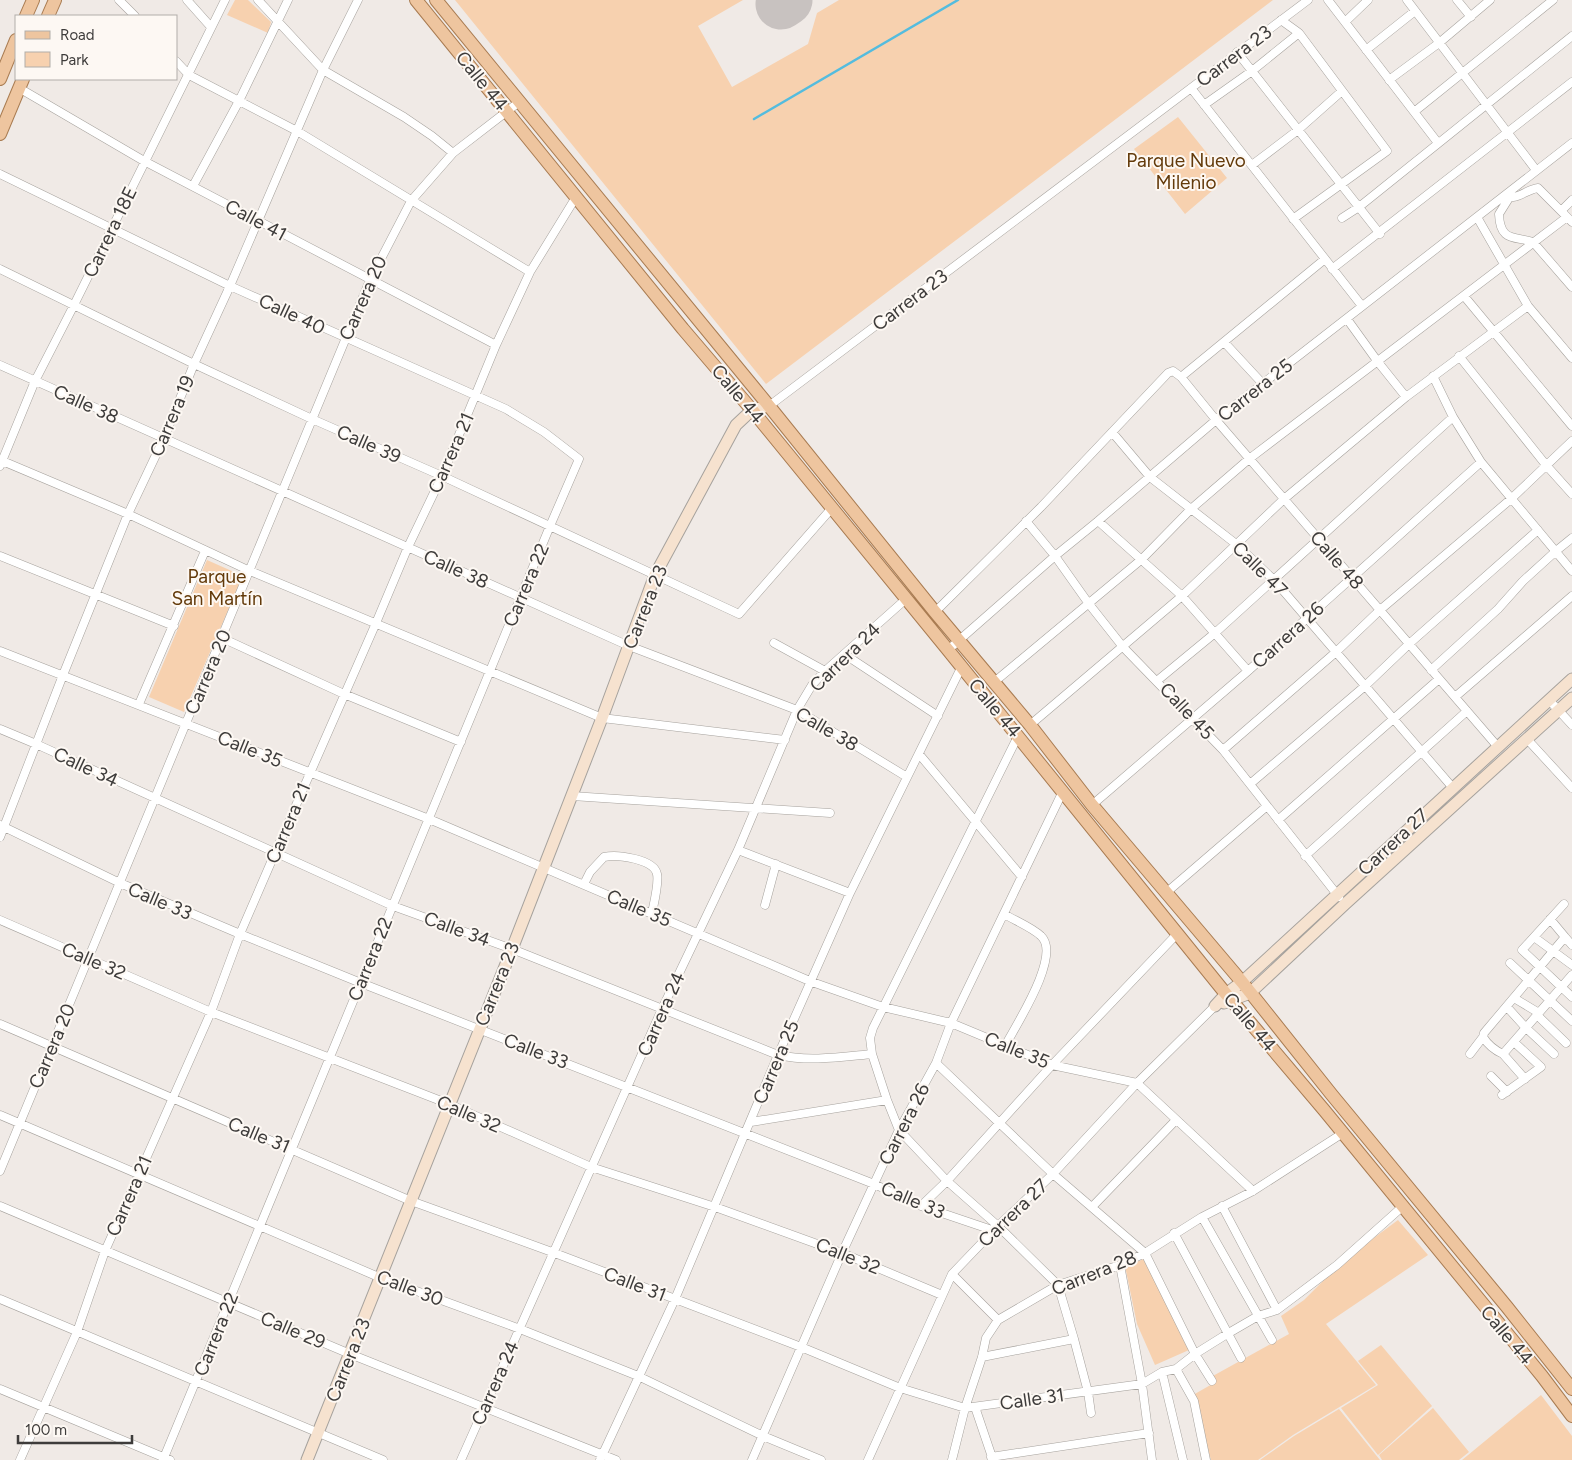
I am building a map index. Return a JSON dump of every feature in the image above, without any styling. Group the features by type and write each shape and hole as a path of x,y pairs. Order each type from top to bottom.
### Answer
{"main road":[{"path":"26,15 33,0"},
{"path":"48,15 55,0"},
{"name":"Calle 44","path":"416,0 683,329 752,410 948,650 1228,997 1542,1376 1572,1416"},
{"name":"Calle 44","path":"436,0 1030,726 1092,805 1242,982 1572,1389"},
{"path":"0,79 15,42"},
{"path":"0,134 21,84"}],"street":[{"path":"119,0 133,15"},
{"path":"187,0 211,27"},
{"name":"Carrera 18E","path":"1,463 35,381 112,229 144,161 189,75 224,0"},
{"path":"258,0 323,70 411,122 453,153"},
{"path":"193,186 288,0"},
{"name":"Carrera 19","path":"0,837 2,826 128,514 164,438 194,364 230,286 323,70 358,0"},
{"name":"Carrera 23","path":"307,1460 512,949 602,718 655,575 736,425 752,410 769,406 1308,0"},
{"path":"1328,0 1438,143"},
{"path":"1344,22 1368,0"},
{"path":"1407,0 1536,170"},
{"path":"1457,0 1470,17"},
{"path":"1390,80 1490,0"},
{"path":"1414,112 1553,0"},
{"path":"1366,50 1415,11"},
{"path":"1281,20 1299,33 1387,151 1294,219"},
{"path":"1204,105 1252,71 1299,33"},
{"path":"1342,218 1359,207 1572,36"},
{"path":"1237,52 1380,234"},
{"path":"178,63 189,75 297,131 530,272"},
{"path":"1332,269 1380,234 1572,82"},
{"name":"Calle 41","path":"21,84 144,161 496,345"},
{"path":"1191,88 1362,306"},
{"path":"1252,165 1298,130 1342,91"},
{"name":"Carrera 20","path":"0,1171 370,280 411,201 453,153 519,102"},
{"name":"Carrera 25","path":"948,650 1055,556 1216,420 1477,216 1507,197 1536,170 1572,142"},
{"name":"Calle 40","path":"0,174 230,286 506,409 544,432 579,459"},
{"path":"1567,216 1538,188 1533,188 1514,198 1507,197 1499,214 1502,229 1509,236 1518,240 1533,242 1572,288"},
{"name":"Carrera 21","path":"20,1460 77,1332 105,1251 211,1012 240,934 408,547 442,476 496,345 530,272 576,197"},
{"path":"993,683 1142,559 1191,509 1249,459 1567,216 1572,200"},
{"path":"1477,216 1528,306 1572,358"},
{"path":"935,612 1040,507 1168,373 1173,372 1179,375 1224,342 1325,259"},
{"name":"Calle 39","path":"0,269 194,364 740,614 831,509"},
{"path":"1464,296 1572,426"},
{"path":"1030,726 1182,596 1284,499 1406,397 1528,306"},
{"path":"1347,319 1406,397"},
{"path":"1224,342 1262,383"},
{"path":"1459,356 1546,465 1572,494"},
{"name":"Calle 38","path":"0,365 629,646 797,710 907,777"},
{"name":"Calle 48","path":"1179,375 1249,459 1498,747"},
{"path":"1433,376 1453,417 1481,462 1572,571"},
{"path":"1158,680 1215,633 1453,417"},
{"name":"Calle 47","path":"1112,432 1150,477 1236,544 1274,580 1452,788"},
{"path":"1223,750 1336,652 1380,610 1511,499 1572,441"},
{"name":"Carrera 22","path":"166,1459 228,1303 579,459"},
{"name":"Carrera 26","path":"1092,805 1248,671 1481,462"},
{"path":"1,463 128,514 250,571 602,718 785,740"},
{"name":"Calle 45","path":"1026,521 1123,646 1158,680 1223,750 1305,856 1345,904"},
{"path":"1098,521 1182,596 1248,671"},
{"path":"1250,784 1365,686 1409,644 1538,530"},
{"path":"1431,670 1572,538"},
{"path":"139,704 205,551"},
{"path":"0,556 174,626"},
{"path":"1455,697 1572,596"},
{"name":"Carrera 24","path":"461,1460 590,1167 662,1009 738,850 797,710 812,685 825,671 906,600"},
{"path":"222,638 344,694 460,742"},
{"path":"774,643 825,671"},
{"name":"Calle 35","path":"0,651 429,819 544,866 812,982 883,1007 951,1023 1052,1065 1137,1083"},
{"path":"844,654 938,716"},
{"name":"Carrera 25","path":"601,1457 675,1299 778,1055 850,893 961,668"},
{"path":"1278,820 1439,679"},
{"name":"Carrera 27","path":"868,1460 952,1274 996,1228 1053,1174 1137,1083 1215,1006 1228,997 1337,894 1572,679"},
{"name":"Carrera 27","path":"1228,997 1250,993 1572,698"},
{"path":"1549,700 1572,725"},
{"path":"1305,856 1467,711"},
{"name":"Calle 34","path":"0,729 393,906 512,949 778,1055 795,1059 811,1059 872,1054"},
{"path":"996,1228 947,1181 899,1130 872,1054 870,1038 883,1007 1018,736"},
{"path":"1527,738 1572,788"},
{"path":"919,754 1022,877"},
{"name":"Carrera 26","path":"752,1460 842,1253 899,1130 936,1063 951,1023 1063,792"},
{"path":"572,796 830,813"},
{"path":"1167,892 1267,806"},
{"name":"Calle 33","path":"2,826 120,883 361,983 874,1184 921,1206 996,1228 1058,1285"},
{"path":"738,850 850,893"},
{"path":"584,884 590,872 604,857 625,856 648,863 655,869 657,875 652,913"},
{"path":"764,905 776,864"},
{"path":"1564,904 1522,950 1572,997"},
{"path":"1004,914 1041,935 1046,947 1042,973 1005,1046"},
{"path":"1550,919 1572,944"},
{"name":"Calle 32","path":"0,920 211,1012 449,1104 590,1167 715,1208 842,1253 942,1295"},
{"path":"921,1206 947,1181 1052,1065 1178,934"},
{"path":"1534,937 1572,965"},
{"path":"1470,1054 1484,1033 1565,937"},
{"path":"1510,963 1572,1021"},
{"path":"1502,1054 1572,975"},
{"path":"1514,998 1538,1014 1566,1043"},
{"path":"1507,1007 1554,1054"},
{"name":"Calle 31","path":"0,1024 412,1201 801,1347 900,1388 965,1408 1142,1384 1162,1372 1176,1369 1195,1354 1227,1334 1258,1316 1277,1310 1337,1265 1402,1207"},
{"path":"1483,1037 1490,1047 1502,1054 1525,1079"},
{"path":"1491,1076 1505,1093 1541,1067 1514,1042"},
{"path":"936,1063 1053,1174 1145,1253 1195,1354 1212,1381"},
{"path":"1137,1083 1253,1191"},
{"path":"751,1122 887,1100"},
{"name":"Calle 30","path":"0,1114 381,1278 520,1329 638,1376 764,1436 821,1460"},
{"path":"1092,1207 1176,1120"},
{"name":"Carrera 28","path":"952,1460 986,1338 998,1320 1058,1285 1120,1265 1145,1253 1202,1217 1253,1191 1342,1133"},
{"name":"Calle 29","path":"0,1206 350,1354 601,1457 616,1460"},
{"path":"1222,1206 1277,1310"},
{"path":"1202,1217 1272,1340"},
{"path":"1174,1234 1241,1358"},
{"path":"1120,1265 1142,1384 1152,1460"},
{"path":"952,1274 998,1320"},
{"path":"1058,1285 1088,1392 1092,1413"},
{"path":"0,1299 382,1460"},
{"path":"982,1357 1074,1340"},
{"path":"1176,1369 1194,1401 1206,1460"},
{"path":"1162,1372 1183,1460"},
{"path":"0,1389 166,1459"},
{"path":"976,1407 992,1458 1149,1433"}],"green space":[{"path":"235,0 248,0 271,22 268,33 227,15"},
{"path":"455,0 743,0 698,26 732,87 808,44 817,13 839,0 1273,0 766,384"},
{"name":"Parque Nuevo Milenio","path":"1178,117 1227,178 1185,214 1134,149"},
{"name":"Parque San Martín","path":"207,560 243,576 184,712 149,697"},
{"path":"1398,1220 1428,1255 1326,1324 1376,1385 1293,1435 1258,1460 1211,1460 1193,1395 1214,1383 1211,1377 1289,1334 1281,1316 1304,1300 1343,1261"},
{"path":"1144,1259 1189,1348 1189,1350 1155,1365 1137,1324 1125,1266"},
{"path":"1381,1345 1432,1406 1378,1455 1341,1408 1378,1385 1358,1361"},
{"path":"1541,1395 1572,1436 1572,1460 1462,1460"},
{"path":"1433,1408 1469,1452 1459,1460 1382,1460 1379,1455"},
{"path":"1339,1409 1380,1460 1260,1460 1294,1436"}],"waterway":[{"path":"754,119 958,0"}],"runway":[{"path":"781,4 787,0"}]}
